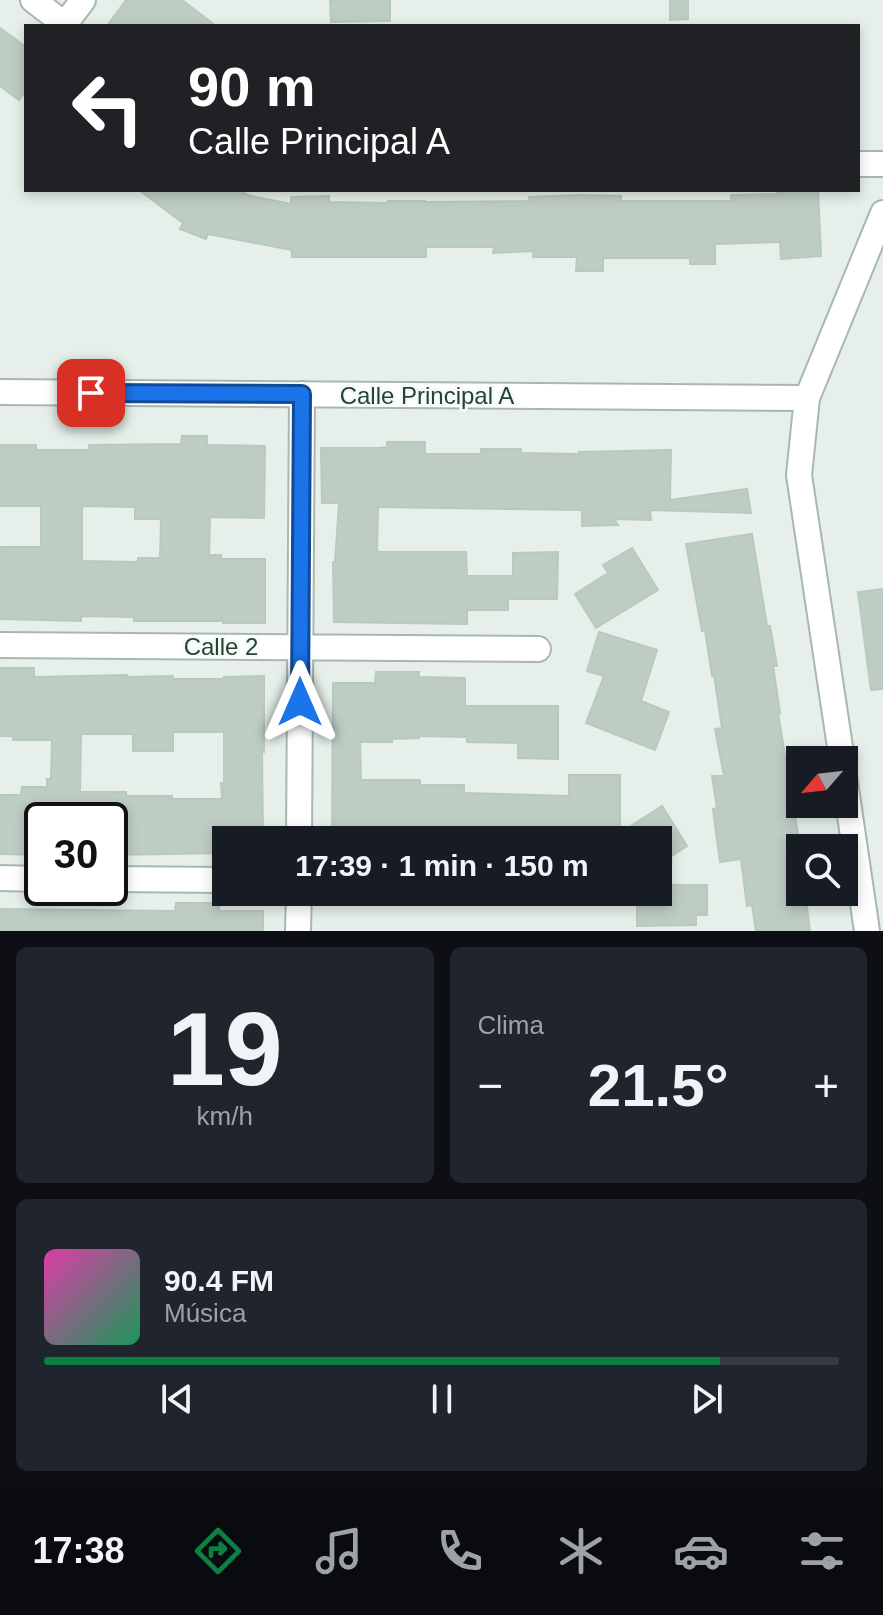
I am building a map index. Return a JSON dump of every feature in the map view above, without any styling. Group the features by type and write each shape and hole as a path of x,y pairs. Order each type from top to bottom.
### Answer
{"street":[{"path":"33,0 65,24"},
{"path":"67,24 83,0"},
{"path":"860,164 883,164"},
{"path":"840,746 799,475 807,398 883,213"},
{"name":"Calle Principal A","path":"0,392 807,398"},
{"path":"299,826 302,394"},
{"name":"Calle 2","path":"0,645 538,649"},
{"path":"850,818 867,931"},
{"path":"0,878 24,879"},
{"path":"128,879 212,880"},
{"path":"298,931 299,906"}],"building":[{"path":"126,0 182,0 213,24 108,24"},
{"path":"330,0 390,0 390,21 331,22"},
{"path":"670,0 688,0 688,19 670,20"},
{"path":"0,28 24,46 24,93 19,100 0,86"},
{"path":"142,192 241,192 291,204 291,197 329,196 329,202 388,203 529,201 529,197 580,195 621,196 621,201 731,201 731,195 818,192 821,256 781,259 780,242 715,244 715,264 690,264 690,258 603,258 603,271 576,271 577,257 533,257 533,251 493,253 494,247 426,247 426,257 292,257 292,250 208,234 206,239 180,229 183,223"},
{"path":"182,436 207,436 207,445 265,446 264,518 210,517 209,555 221,555 221,559 265,559 265,623 134,621 134,617 81,616 81,621 0,619 0,547 41,547 41,506 0,506 0,445 36,445 36,450 89,450 89,445 181,444","holes":["82,506 135,507 135,519 161,519 160,558 138,558 138,562 82,561"]},
{"path":"387,442 425,442 425,454 481,454 481,449 579,454 671,450 670,500 747,489 751,513 650,510 651,520 614,519 618,525 582,526 582,510 378,507 377,552 466,552 467,576 513,576 513,553 558,552 557,599 508,599 508,610 467,610 467,624 334,622 333,562 339,503 322,503 321,448 380,448 387,447"},
{"path":"752,534 777,666 773,666 786,761 786,818 795,818 798,834 786,834 786,906 807,906 810,931 756,931 752,905 747,906 741,859 720,862 712,776 724,776 715,729 722,728 686,544"},
{"path":"632,548 658,590 596,628 575,594 608,573 603,565"},
{"path":"883,589 883,689 871,690 858,592"},
{"path":"599,632 657,650 641,701 669,712 655,750 586,723 604,676 587,671"},
{"path":"0,668 34,668 34,677 127,675 223,679 264,676 263,826 212,826 212,853 128,855 128,802 24,802 24,855 0,854 0,795 21,795 22,787 47,787 47,779 51,779 52,740 13,740 13,736 0,736","holes":["173,732 224,732 224,783 221,783 222,799 172,799 172,796 126,796 126,792 80,792 81,734 133,734 133,751 173,751"]},
{"path":"376,672 419,672 419,677 465,678 465,706 558,706 558,759 518,758 518,743 467,742 467,737 419,736 392,739 392,742 360,742 361,780 420,780 420,785 464,785 464,793 569,796 569,775 620,775 620,826 332,826 333,683 375,683"},
{"path":"662,806 687,846 672,856 672,826 631,826"},
{"path":"672,885 707,885 707,915 696,915 696,925 637,926 637,906 672,906"},
{"path":"176,903 212,903 212,906 219,906 219,911 263,911 263,931 0,931 0,909 175,911"}],"route":[{"path":"91,393 302,394 300,702"}]}
